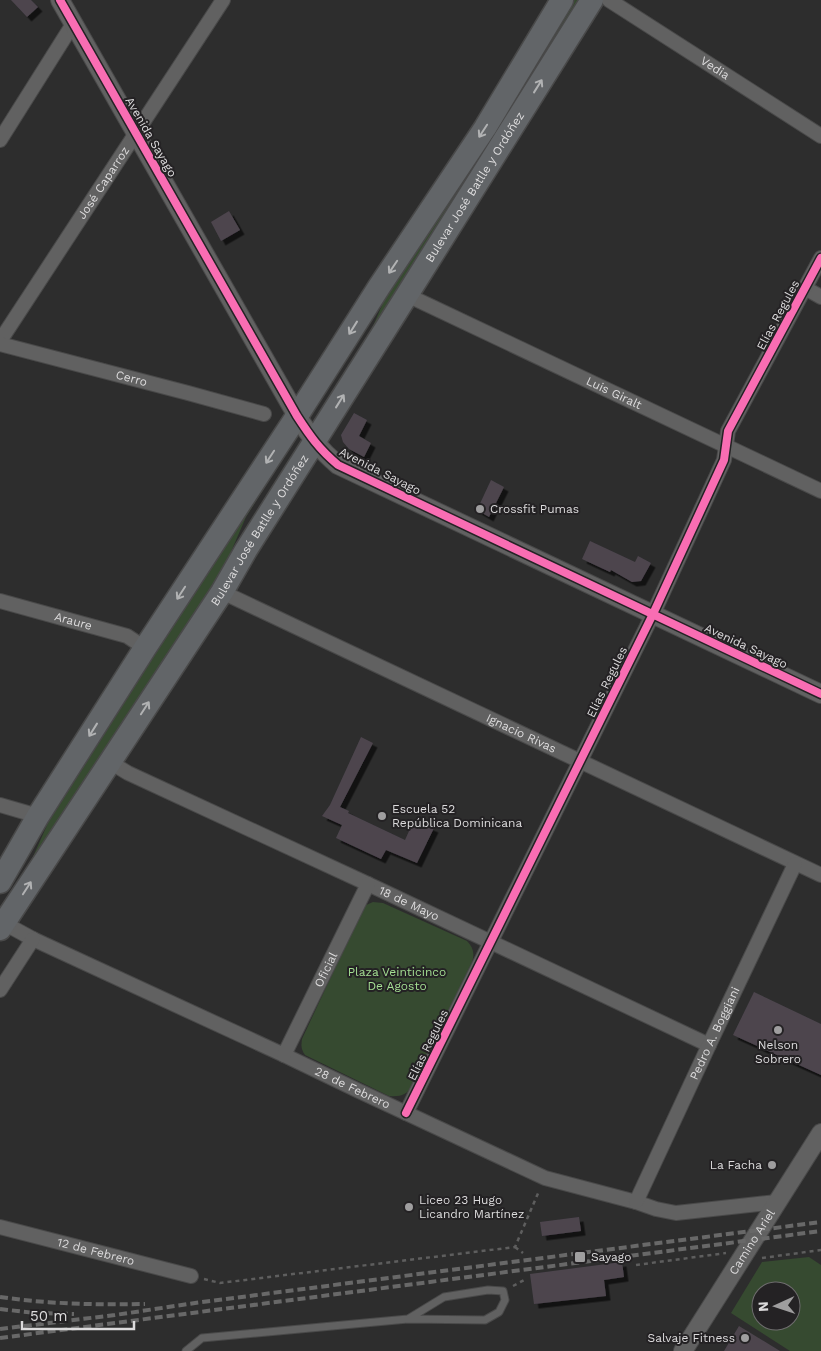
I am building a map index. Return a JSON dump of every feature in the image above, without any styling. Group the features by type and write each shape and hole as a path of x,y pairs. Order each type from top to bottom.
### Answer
{"main road":[{"name":"Bulevar José Batlle y Ordóñez","path":"0,882 38,816 145,648 485,128 562,0"},
{"name":"Bulevar José Batlle y Ordóñez","path":"1,924 222,592 246,550 592,0"}],"street":[{"name":"Avenida Sayago","path":"60,0 297,416 314,442 325,454 338,465 821,694"},
{"name":"José Caparroz","path":"0,342 223,0"},
{"name":"Vedia","path":"609,0 821,136"},
{"path":"0,140 73,24"},
{"name":"Elías Regules","path":"406,1113 653,614 724,460 728,431 821,258"},
{"path":"805,288 821,297"},
{"name":"Luis Giralt","path":"407,295 821,491"},
{"name":"Cerro","path":"0,342 264,414"},
{"name":"Ignacio Rivas","path":"222,592 821,876"},
{"name":"Araure","path":"0,601 127,636 145,648"},
{"name":"18 de Mayo","path":"110,762 128,773 709,1045"},
{"path":"0,805 38,816"},
{"name":"Pedro A. Boggiani","path":"636,1202 795,864"},
{"name":"Oficial","path":"284,1055 368,884"},
{"name":"28 de Febrero","path":"1,924 545,1178 636,1202 656,1210 676,1213 777,1202"},
{"path":"0,990 33,939"},
{"name":"Camino Ariel","path":"683,1351 821,1133"},
{"name":"12 de Febrero","path":"0,1227 191,1276"}],"lane":[{"path":"186,1351 202,1338 408,1319 485,1320 499,1312 505,1300 503,1291 488,1290 444,1297 408,1319"}],"path":[{"path":"515,1246 545,1178"},
{"path":"191,1276 220,1283 515,1246 523,1253"},
{"path":"636,1264 746,1251 757,1258 821,1250"},
{"path":"503,1291 526,1278"}],"green space":[{"path":"574,0 582,0 468,176 423,253 367,340 389,289"},
{"path":"280,458 282,460 246,517 224,568 30,869 28,868 48,823"},
{"name":"Plaza Veinticinco De Agosto","path":"373,902 383,903 467,941 473,953 472,962 413,1085 406,1093 397,1096 389,1096 305,1055 302,1047 302,1039 364,906"},
{"path":"809,1257 821,1265 821,1351 790,1351 759,1331 801,1331 801,1281 751,1281 751,1326 731,1313 762,1262"}],"building":[{"path":"11,0 31,0 38,7 27,17"},
{"path":"229,211 240,230 221,241 211,222"},
{"path":"354,413 367,420 359,436 371,443 364,457 349,449 343,442 341,435"},
{"path":"491,480 504,487 489,517 477,510"},
{"path":"590,541 635,562 638,556 651,563 641,581 632,582 611,570 610,572 582,559"},
{"path":"361,737 373,743 340,807 349,811 348,813 405,840 414,820 434,828 417,863 386,850 381,859 336,838 342,825 322,816 330,805"},
{"name":"Nelson Sobrero","path":"754,992 821,1024 821,1075 733,1035"},
{"path":"579,1217 581,1231 542,1236 540,1222"},
{"path":"622,1262 624,1277 604,1280 606,1296 534,1304 530,1274"},
{"name":"Salvaje Fitness","path":"739,1326 780,1351 724,1351"}],"railway":[{"path":"0,1329 821,1222"},
{"path":"0,1338 821,1231"},
{"path":"0,1297 72,1304 145,1304"},
{"path":"0,1309 35,1313 74,1314"}],"cycle path":[{"path":"60,0 297,416 315,442 331,459 338,465 821,694"},
{"path":"406,1113 653,614 724,460 728,431 821,258"}],"place":[{"name":"Crossfit Pumas","path":"480,509"},
{"name":"Escuela 52 República Dominicana","path":"382,816"},
{"name":"Nelson Sobrero","path":"778,1030"},
{"name":"La Facha","path":"772,1165"},
{"name":"Liceo 23 Hugo Licandro Martínez","path":"409,1207"},
{"name":"Sayago","path":"580,1257"},
{"name":"Salvaje Fitness","path":"745,1338"}]}
